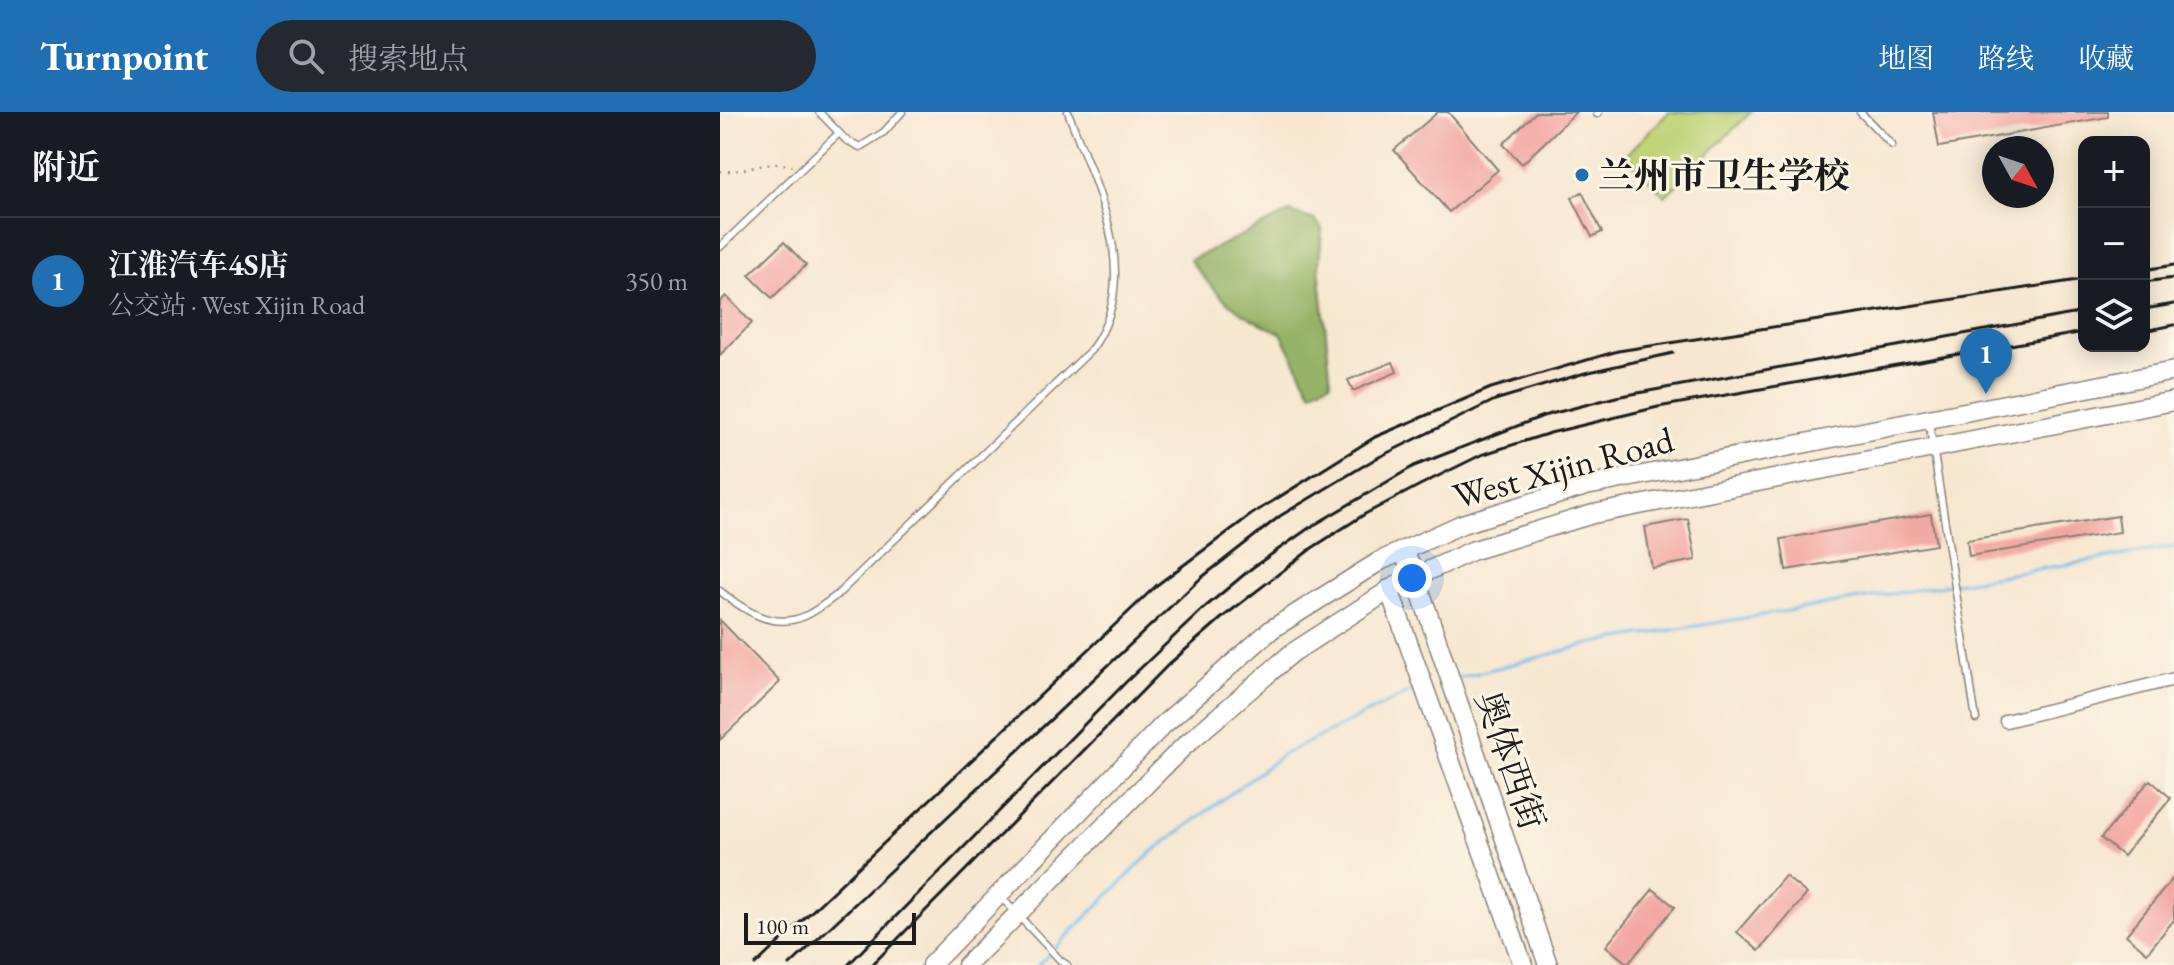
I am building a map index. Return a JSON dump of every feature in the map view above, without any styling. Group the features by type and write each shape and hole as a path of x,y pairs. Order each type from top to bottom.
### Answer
{"highway":[{"path":"1403,551 1415,576"}],"main road":[{"name":"West Xijin Road","path":"931,965 1163,725 1272,629 1380,561 1462,524 1586,486 2174,371"},
{"name":"West Xijin Road","path":"967,965 1182,748 1292,653 1389,589 1415,576 1474,550 1593,514 2174,401"},
{"name":"奥体西街","path":"1415,576 1548,965"},
{"name":"奥体西街","path":"1389,589 1523,965"}],"street":[{"path":"2006,721 2174,679"}],"lane":[{"path":"819,112 846,140 860,147 884,132 902,112"},
{"path":"720,591 746,611 779,622 805,616 837,595 1080,360 1101,336 1112,305 1115,274 1111,227 1068,112"},
{"path":"1860,112 1892,145"},
{"path":"720,247 839,133"},
{"path":"1928,419 1976,719"},
{"path":"999,894 1064,963"}],"path":[{"path":"720,171 731,172 778,163 800,171"}],"green space":[{"path":"1669,112 1751,112 1665,196 1625,156"},
{"path":"1290,212 1315,220 1322,228 1319,266 1331,382 1311,392 1281,333 1230,304 1190,260"}],"building":[{"path":"1438,112 1448,112 1498,170 1449,212 1394,150"},
{"path":"1536,112 1576,112 1522,164 1503,144"},
{"path":"1933,112 2108,112 2108,117 2001,136 1982,136 1982,139 1939,147"},
{"path":"1582,192 1602,232 1592,237 1572,198"},
{"path":"784,242 806,265 772,298 749,275"},
{"path":"726,296 752,323 720,355 720,302"},
{"path":"1393,362 1397,372 1353,391 1348,380"},
{"path":"1931,514 1936,545 1786,570 1781,539"},
{"path":"2118,516 2120,532 1969,556 1967,540"},
{"path":"1688,519 1696,560 1652,568 1645,527"},
{"path":"720,620 780,682 720,740"},
{"path":"2150,780 2171,798 2123,856 2101,838"},
{"path":"1785,876 1807,894 1759,951 1737,932"},
{"path":"2174,877 2174,920 2147,953 2126,935"},
{"path":"1653,889 1675,907 1628,964 1606,946"}],"waterway":[{"path":"1458,678 1594,643 2174,547"},
{"path":"1038,965 1151,853 1282,755 1416,689"}],"railway":[{"path":"2150,269 2174,265"},
{"path":"2150,281 2174,278"},
{"path":"755,965 1157,585 1252,514 1375,437 1491,388 1618,351 2078,280"},
{"path":"2150,308 2174,304"},
{"path":"848,965 1126,682 1204,608 1252,568 1309,528 1414,466 1543,416 1616,397 2078,313"},
{"path":"2150,330 2174,325"},
{"path":"872,965 1168,665 1223,617 1312,548 1365,514 1422,484 1481,455 1550,433 1658,407 2078,333"},
{"path":"790,965 1201,578 1280,516 1375,459 1495,400 1585,373 1673,353"}],"place":[{"name":"兰州市卫生学校","path":"1582,175"},
{"name":"江淮汽车4S店","path":"1986,394"}]}
